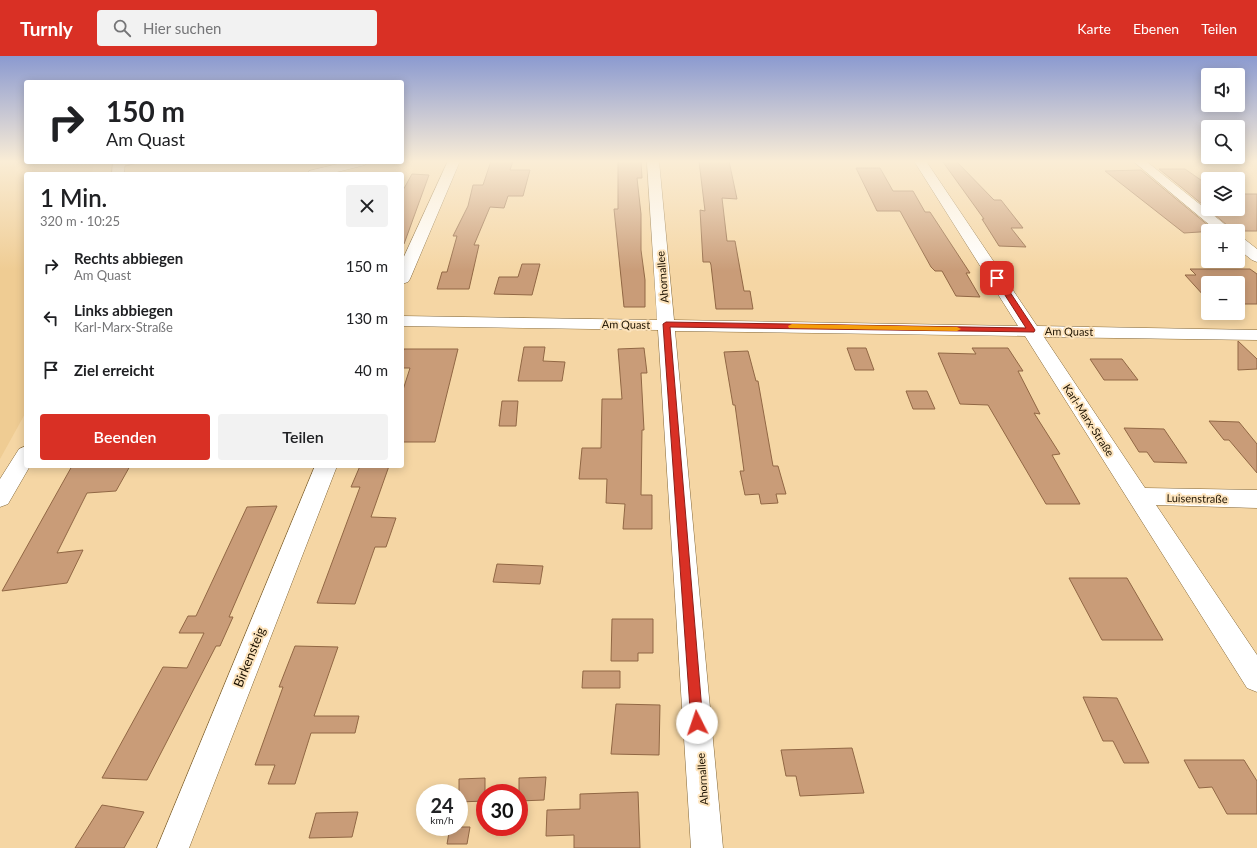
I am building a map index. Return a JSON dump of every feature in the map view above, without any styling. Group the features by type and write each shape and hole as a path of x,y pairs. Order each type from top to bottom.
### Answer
{"street":[{"path":"404,274 437,198"},
{"name":"Ahornallee","path":"656,198 707,848"},
{"name":"Karl-Marx-Straße","path":"945,198 1257,679"},
{"path":"1185,198 1217,224"},
{"path":"1245,247 1257,257"},
{"name":"Am Quast","path":"404,321 666,324 1257,335"},
{"path":"0,498 24,457"},
{"name":"Birkensteig","path":"173,848 325,468"},
{"name":"Luisenstraße","path":"1138,496 1257,499"}],"shaded area":[{"path":"0,198 24,198 24,416 0,459"}],"building":[{"path":"404,198 421,198 404,244"},
{"path":"470,198 507,198 504,208 490,207 474,245 479,245 469,289 437,289 442,272 447,272 457,236 453,236 468,206"},
{"path":"618,198 639,198 641,214 641,250 645,280 645,307 624,307 614,209 618,209"},
{"path":"703,198 737,198 722,198 727,241 735,241 744,291 750,291 753,309 716,309 711,265 710,262 703,262 700,210 705,211"},
{"path":"871,198 917,198 925,212 930,212 970,273 966,273 980,297 956,296 942,271 935,271 931,267 900,211 877,211"},
{"path":"969,198 992,198 994,200 1001,200 1023,228 1011,228 1026,247 999,246 982,219 984,219"},
{"path":"1139,198 1175,198 1207,224 1201,224 1201,232 1184,233"},
{"path":"1194,198 1201,198 1201,203"},
{"path":"1245,198 1257,198 1257,231 1245,231 1245,224 1226,224 1216,216 1245,216"},
{"path":"522,264 540,264 532,295 494,294 499,277 518,277"},
{"path":"1190,269 1250,269 1257,274 1257,304 1245,304 1245,276 1201,276 1201,293 1185,275 1196,275"},
{"path":"1238,341 1257,359 1257,369 1238,370"},
{"path":"524,347 545,347 543,361 565,362 562,381 518,381"},
{"path":"644,348 647,373 641,373 644,430 642,430 641,495 652,495 652,529 623,529 625,504 606,503 607,479 579,479 582,448 601,448 602,399 622,399 618,349"},
{"path":"847,348 866,348 874,370 855,370"},
{"path":"972,348 1008,348 1023,371 1018,371 1040,414 1034,413 1060,454 1052,455 1080,504 1046,504 988,405 960,404 938,353 976,354"},
{"path":"404,349 458,349 435,442 404,442 404,387 410,368 404,368"},
{"path":"748,351 756,381 758,381 773,466 778,466 786,494 776,494 778,503 761,504 759,494 745,495 740,471 744,471 735,405 733,405 724,352"},
{"path":"1090,359 1122,359 1138,380 1104,380"},
{"path":"906,391 927,391 935,409 913,409"},
{"path":"502,401 518,401 516,426 499,426"},
{"path":"1209,421 1239,422 1257,444 1257,473 1229,440 1224,440"},
{"path":"1124,428 1164,429 1187,463 1154,462 1147,452 1139,452"},
{"path":"71,468 129,468 116,491 87,493 57,553 83,550 67,583 2,591"},
{"path":"359,468 388,468 371,517 396,518 386,547 375,547 355,604 317,603 360,487 351,487"},
{"path":"277,506 229,617 233,617 220,646 216,646 147,780 102,778 163,667 187,668 204,633 179,633 188,616 196,616 247,507"},
{"path":"497,564 543,566 540,584 493,582"},
{"path":"1069,578 1127,578 1163,640 1102,640"},
{"path":"612,619 653,619 653,653 638,653 638,661 611,661"},
{"path":"295,646 338,647 314,716 359,716 355,733 311,733 295,784 268,784 275,765 255,765 283,687 279,687"},
{"path":"583,671 620,671 620,688 582,688"},
{"path":"1083,697 1117,698 1149,763 1124,763 1113,741 1103,741"},
{"path":"616,704 660,705 659,755 611,754"},
{"path":"852,748 864,793 800,796 796,776 786,776 781,750"},
{"path":"1184,760 1244,760 1257,781 1257,814 1227,814 1212,787 1199,788"},
{"path":"546,777 544,800 528,801 528,784 519,784 519,778"},
{"path":"485,778 485,784 476,784 476,801 468,802 468,784 459,784 459,779"},
{"path":"638,792 640,848 574,848 574,835 546,836 547,810 580,809 580,794"},
{"path":"102,805 144,812 124,848 75,848"},
{"path":"358,812 352,837 309,838 316,813"},
{"path":"468,827 470,827 467,844 447,844 448,836 468,836"}],"slow traffic":[{"path":"792,326 957,329"}],"route":[{"path":"697,723 666,324 1032,330 997,278"}]}
